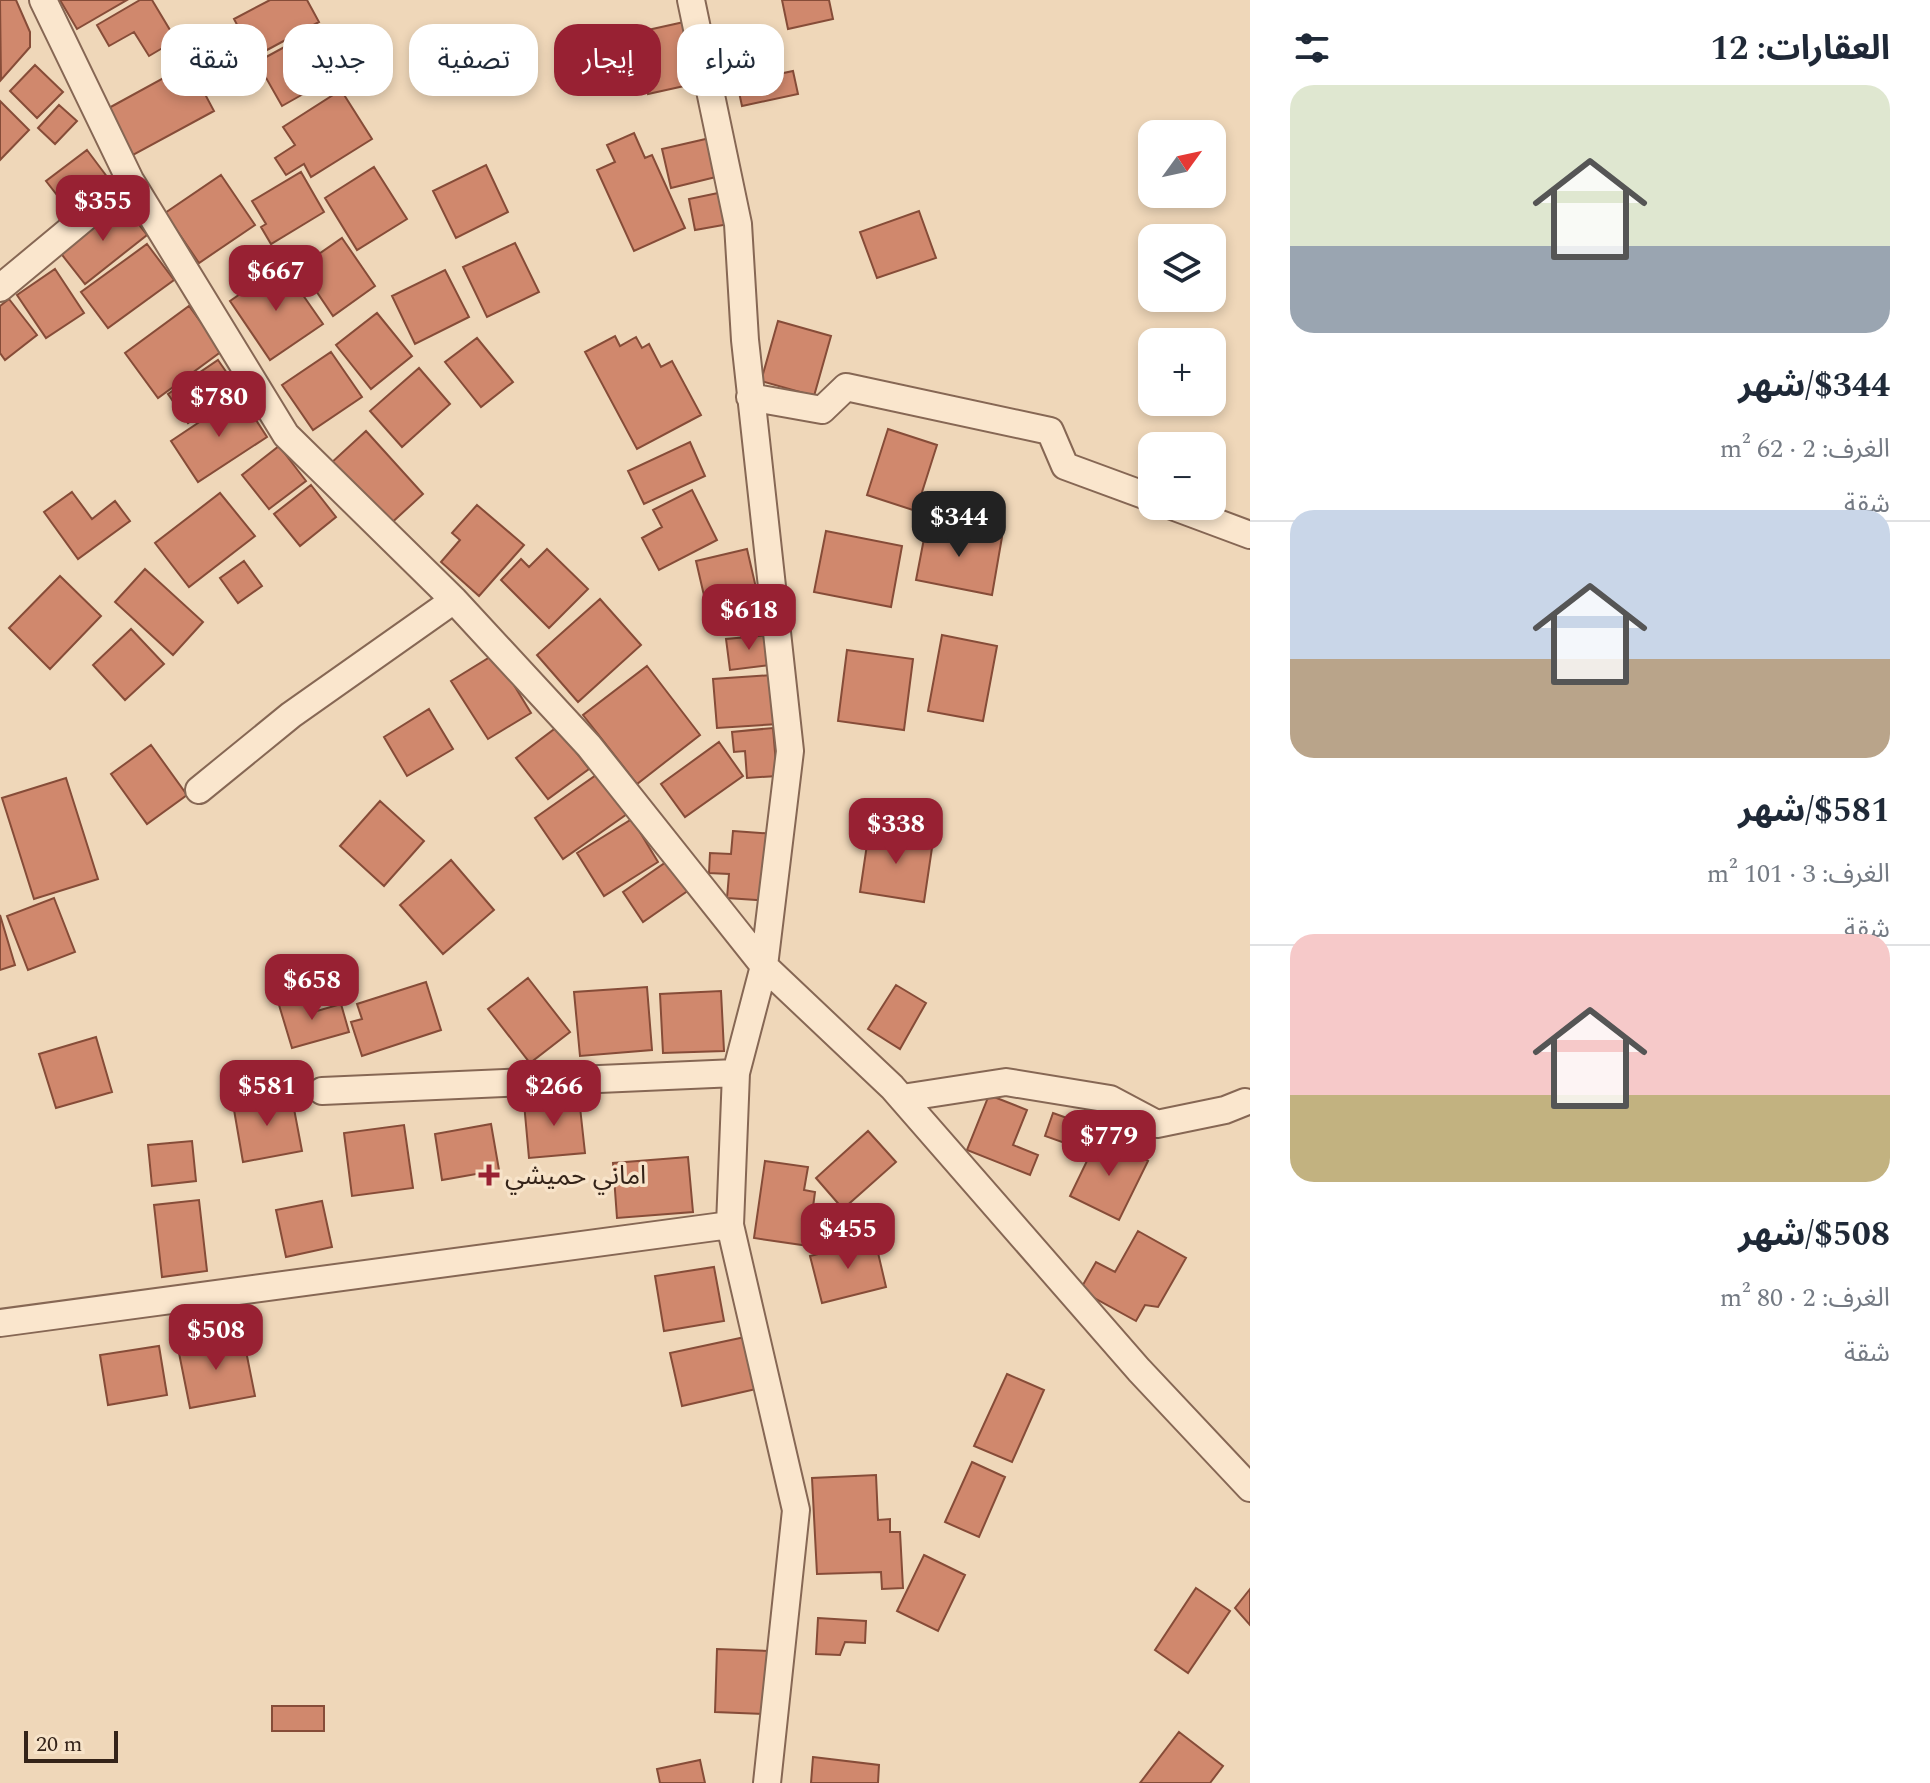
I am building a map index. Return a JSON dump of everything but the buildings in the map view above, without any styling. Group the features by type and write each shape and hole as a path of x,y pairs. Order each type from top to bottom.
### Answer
{"street":[{"path":"43,0 130,180 286,435 454,600 589,746 764,966 902,1098 1139,1370 1250,1488"},
{"path":"691,0 738,224 750,397 790,751 764,966 736,1073 730,1225 796,1510 767,1783"},
{"path":"0,288 130,180"},
{"path":"750,397 822,410 846,387 1050,431 1065,466 1138,493"},
{"path":"1210,520 1250,535"},
{"path":"199,790 291,715 454,600"},
{"path":"322,1091 736,1073"},
{"path":"902,1098 1006,1082 1110,1099 1157,1124 1225,1110 1245,1102"},
{"path":"0,1323 730,1225"}],"place":[{"name":"اماني حميشي","path":"489,1175"}]}
